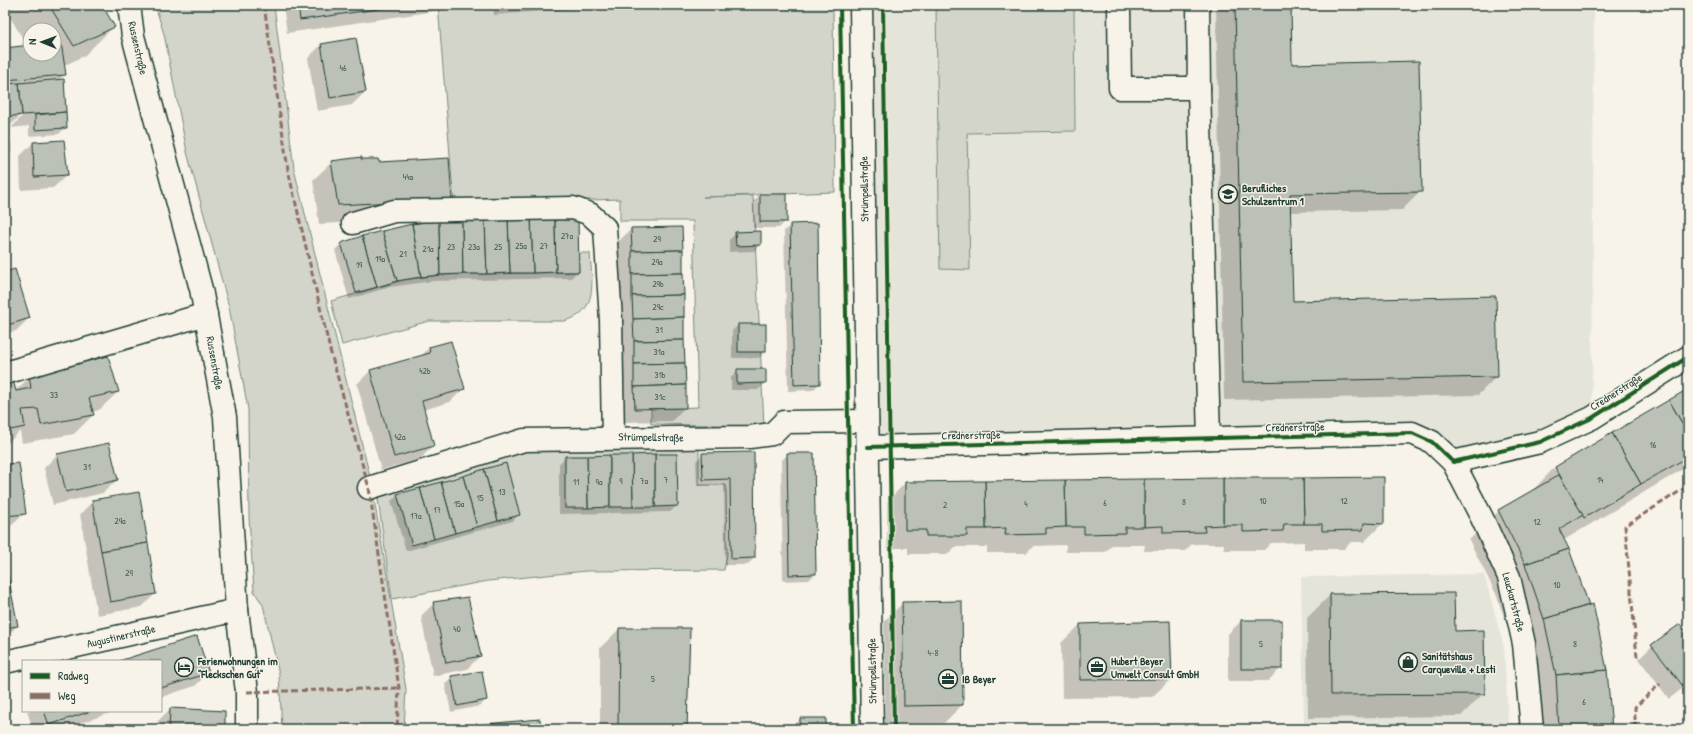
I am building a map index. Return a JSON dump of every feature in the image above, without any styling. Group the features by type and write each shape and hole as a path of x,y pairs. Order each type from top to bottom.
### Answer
{"street":[{"name":"Russenstraße","path":"129,5 133,36 201,289 225,417 237,610 247,692 247,729"},
{"name":"Strümpellstraße","path":"862,5 872,729"},
{"path":"1119,5 1120,88 1199,88"},
{"path":"1198,5 1209,438"},
{"name":"Strümpellstraße","path":"353,223 394,212 573,208 590,214 605,228 611,320 613,438 750,437 772,434 784,422 867,421"},
{"path":"5,373 206,314"},
{"name":"Crednerstraße","path":"868,447 1412,433 1432,442 1453,462 1540,442 1592,418 1688,357"},
{"path":"369,488 524,440 613,438"},
{"name":"Leuckartstraße","path":"1453,462 1482,518 1509,577 1524,644 1532,729"},
{"name":"Augustinerstraße","path":"5,662 237,610"}],"shaded area":[{"path":"155,5 274,5 294,169 371,481 406,689 404,729 282,729 279,674 263,605 254,591 249,518 248,409 229,307 187,152 164,34"},
{"path":"438,5 833,5 835,192 703,197 753,196 764,426 651,424 651,409 698,407 693,221 620,221 620,199 454,205"},
{"name":"Berufliches Schulzentrum 1","path":"861,5 1594,5 1592,418 1453,462 1432,442 868,447"},
{"path":"936,5 1074,5 1075,131 967,133 970,270 940,269"},
{"path":"578,253 590,253 592,287 591,296 584,310 573,318 565,321 429,321 342,345 331,301 403,280 440,275 579,272"},
{"path":"526,448 699,449 699,485 726,485 727,555 724,570 586,571 488,581 392,599 377,492"},
{"path":"1484,574 1504,647 1508,720 1507,729 903,729 903,727 1215,723 1304,724 1301,577"}],"building":[{"path":"49,5 102,5 115,27 74,46 62,26 62,22 59,22"},
{"path":"298,5 378,5 378,9 300,20"},
{"path":"378,5 405,5 378,9"},
{"path":"1235,5 1291,5 1292,64 1419,61 1422,192 1290,194 1293,301 1496,296 1498,377 1243,382"},
{"path":"356,38 366,92 330,98 321,44"},
{"path":"22,46 22,62 62,62 62,49 66,75 5,80 5,48"},
{"path":"64,79 66,112 22,115 19,83"},
{"path":"19,83 22,115 5,117 5,84"},
{"path":"66,112 67,128 35,130 35,115"},
{"path":"5,117 8,142 5,142"},
{"path":"64,140 68,175 34,177 33,142"},
{"path":"5,142 10,142 10,154 5,155"},
{"path":"362,157 361,159 378,159 379,162 449,158 452,199 338,205 331,161"},
{"path":"760,194 787,194 787,222 760,222"},
{"path":"531,219 555,219 556,272 533,273"},
{"path":"531,219 533,273 510,273 508,220"},
{"path":"555,219 578,219 579,272 556,272"},
{"path":"439,220 440,275 421,277 412,224"},
{"path":"439,220 462,220 463,274 440,275"},
{"path":"462,220 485,220 487,274 463,274"},
{"path":"485,220 508,220 510,273 487,274"},
{"path":"818,223 820,384 794,385 790,224"},
{"path":"412,224 421,277 397,281 382,231"},
{"path":"682,227 683,250 632,251 631,228"},
{"path":"382,231 397,281 377,287 362,236"},
{"path":"761,231 761,245 736,246 735,232"},
{"path":"362,236 377,287 356,293 341,243"},
{"path":"683,250 683,273 632,274 632,251"},
{"path":"15,269 30,318 5,326 5,272"},
{"path":"683,273 684,295 632,296 632,274"},
{"path":"684,295 684,317 633,319 632,296"},
{"path":"684,317 684,340 634,341 633,319"},
{"path":"738,324 766,324 766,352 738,352"},
{"path":"684,340 685,363 634,364 634,341"},
{"path":"451,341 465,389 422,401 434,446 394,457 370,370 430,353 429,347"},
{"path":"108,356 119,392 89,398 94,415 41,425 38,409 22,410 25,427 6,431 5,382 13,380 16,391 31,388 29,376"},
{"path":"685,363 686,385 634,387 634,364"},
{"path":"737,369 766,369 766,383 737,384"},
{"path":"686,385 686,408 635,409 634,387"},
{"path":"1688,389 1688,434 1669,400"},
{"path":"1669,400 1688,434 1688,457 1641,484 1612,433"},
{"path":"1612,433 1641,484 1584,518 1555,467"},
{"path":"109,443 118,480 66,492 57,454"},
{"path":"754,452 755,558 731,559 730,479 703,480 702,453"},
{"path":"787,453 814,453 816,574 789,575"},
{"path":"655,454 677,454 678,506 655,507"},
{"path":"655,454 655,507 633,507 632,455"},
{"path":"610,455 610,507 588,508 587,456"},
{"path":"610,455 632,455 633,507 610,507"},
{"path":"565,456 587,456 588,508 565,508"},
{"path":"19,463 26,514 5,516 5,464"},
{"path":"506,463 520,515 498,521 484,469"},
{"path":"484,469 498,521 477,527 463,476"},
{"path":"1559,475 1583,515 1559,529 1569,549 1525,564 1498,510"},
{"path":"463,476 477,527 455,533 441,482"},
{"path":"1384,477 1384,524 1364,523 1363,530 1322,531 1322,524 1304,524 1303,478"},
{"path":"1223,478 1303,478 1304,524 1284,524 1283,531 1243,532 1243,525 1223,525"},
{"path":"1223,478 1223,525 1204,526 1205,532 1163,533 1163,526 1144,527 1144,479"},
{"path":"1144,479 1144,527 1125,527 1125,533 1084,534 1084,527 1066,527 1065,480"},
{"path":"1065,480 1066,527 1046,528 1046,534 1005,535 1006,528 986,529 985,481"},
{"path":"985,481 986,529 967,529 967,536 926,536 926,530 905,530 905,482"},
{"path":"441,482 455,533 434,539 420,488"},
{"path":"420,488 434,539 412,545 397,494"},
{"path":"139,492 148,543 101,551 92,500"},
{"path":"148,543 156,594 110,602 101,551"},
{"path":"1569,549 1589,605 1544,619 1525,564"},
{"path":"5,561 18,626 5,628"},
{"name":"Sanitätshaus Carqueville + Lesti","path":"1454,593 1455,631 1484,630 1485,694 1331,695 1330,594"},
{"path":"468,597 481,656 446,663 433,602"},
{"path":"962,601 963,705 904,706 902,602"},
{"path":"1593,604 1607,670 1556,675 1544,619"},
{"path":"1241,620 1282,620 1282,669 1241,669"},
{"path":"1170,621 1172,679 1080,680 1080,624"},
{"path":"1680,624 1688,634 1688,682 1683,686 1651,645"},
{"path":"619,628 690,628 687,729 618,729"},
{"name":"Ferienwohnungen im \"Fleckschen Gut\"","path":"197,636 209,673 162,688 162,660 122,660"},
{"path":"1607,670 1612,729 1559,729 1556,675"},
{"path":"482,671 487,700 457,706 451,676"},
{"path":"170,708 225,711 225,729 169,729"},
{"path":"44,712 88,712 49,725"},
{"path":"800,718 826,718 826,729 800,729"},
{"path":"540,719 541,729 453,729 452,727"}],"marked path":[{"path":"264,5 288,170 330,350 369,488 399,688 397,729"},
{"path":"1637,657 1625,526 1688,486"},
{"path":"1635,729 1635,707 1660,684"},
{"path":"247,692 399,688"}],"cycle path":[{"path":"840,5 854,729"},
{"path":"883,5 894,729"},
{"path":"868,447 1412,433 1432,442 1453,462 1540,442 1592,418 1688,357"}],"place":[{"name":"Berufliches Schulzentrum 1","path":"1228,194"},
{"name":"Sanitätshaus Carqueville + Lesti","path":"1408,662"},
{"name":"Ferienwohnungen im \"Fleckschen Gut\"","path":"184,667"},
{"name":"Hubert Beyer Umwelt Consult GmbH","path":"1097,667"},
{"name":"IB Beyer","path":"948,679"}]}
